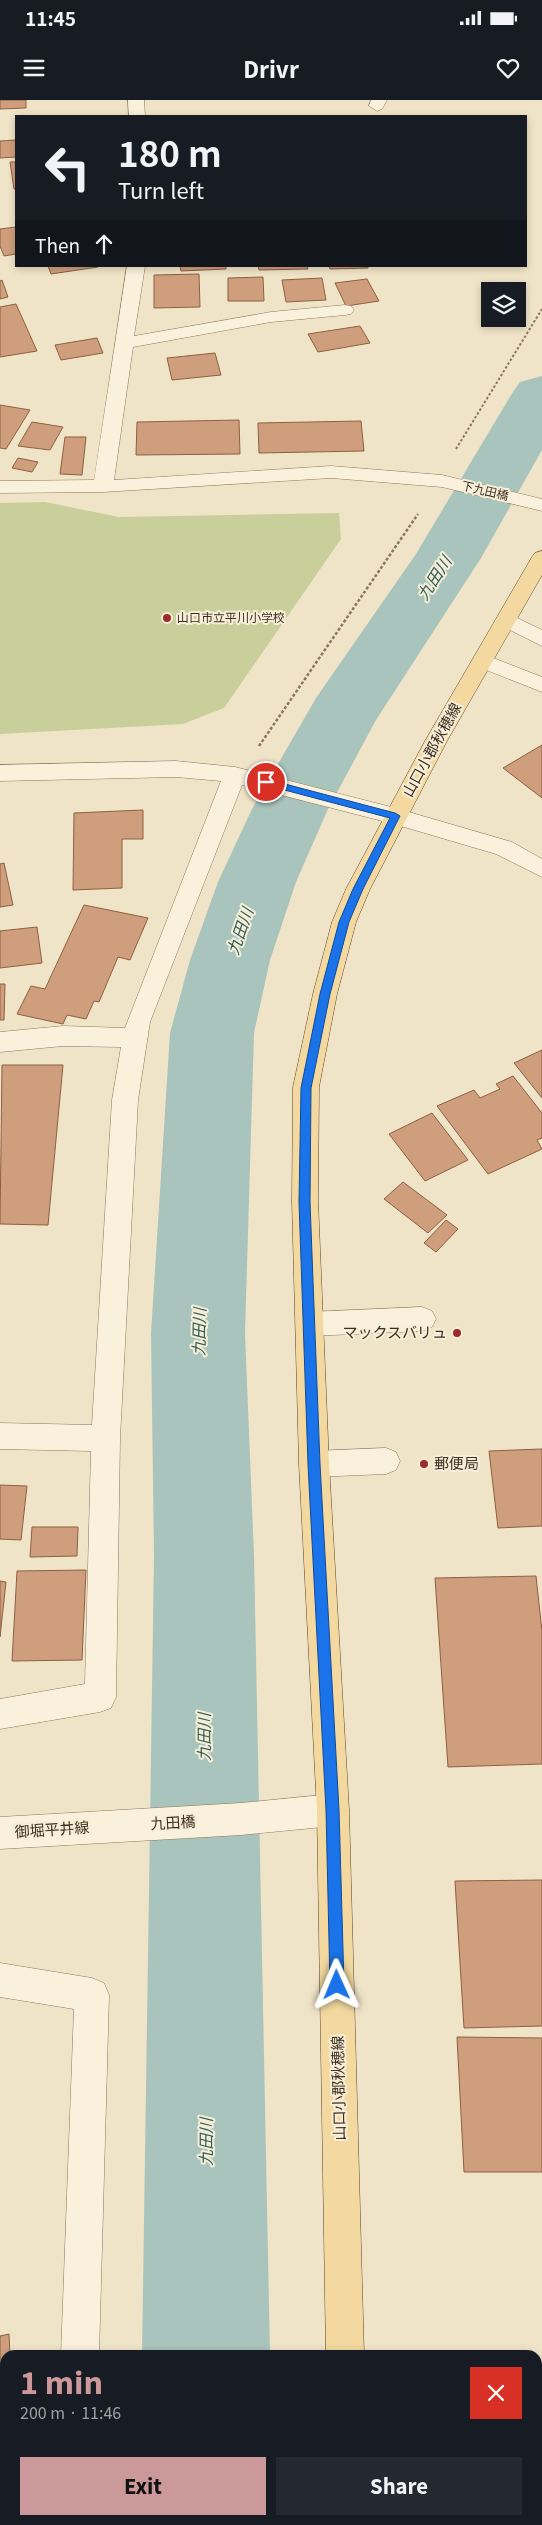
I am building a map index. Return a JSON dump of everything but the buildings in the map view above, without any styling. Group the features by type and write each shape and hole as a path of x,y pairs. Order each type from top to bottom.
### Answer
{"main road":[{"name":"山口小郡秋穂線","path":"345,2350 333,1810 314,1464 305,1202 306,1088 325,994 344,922 358,889 395,816 541,562"}],"street":[{"path":"136,100 137,115"},
{"path":"103,486 136,267"},
{"path":"124,343 271,317 345,310"},
{"name":"下九田橋","path":"0,487 103,486 331,472 437,480 536,503"},
{"path":"507,620 542,638"},
{"path":"483,661 542,685"},
{"path":"0,773 176,769 242,776 395,816 504,848 542,869"},
{"path":"0,1714 100,1697 106,1438 125,1100 138,1022 242,776"},
{"path":"0,1042 63,1036 135,1038"},
{"path":"310,1324 422,1319"},
{"path":"0,1436 106,1438"},
{"path":"314,1464 386,1461"},
{"name":"九田橋","path":"104,1826 241,1819 333,1810"},
{"name":"御堀平井線","path":"0,1833 104,1826"},
{"path":"0,1980 92,1995 80,2350"}],"path":[{"path":"242,776 256,750 428,499 452,455 542,309"}],"green space":[{"name":"山口市立平川小学校","path":"45,502 119,517 339,513 341,539 224,708 183,724 0,734 0,503"}],"waterway":[{"name":"九田川","path":"206,2350 204,1556 198,1333 212,1033 230,960 257,882 290,809 342,715 447,558 542,395"}],"place":[{"name":"山口市立平川小学校","path":"167,618"},
{"name":"マックスバリュ","path":"457,1333"},
{"name":"郵便局","path":"424,1464"}],"route":[{"path":"266,782 395,816 358,889 344,922 325,994 306,1088 305,1202 314,1464 333,1810 337,1985"}]}
